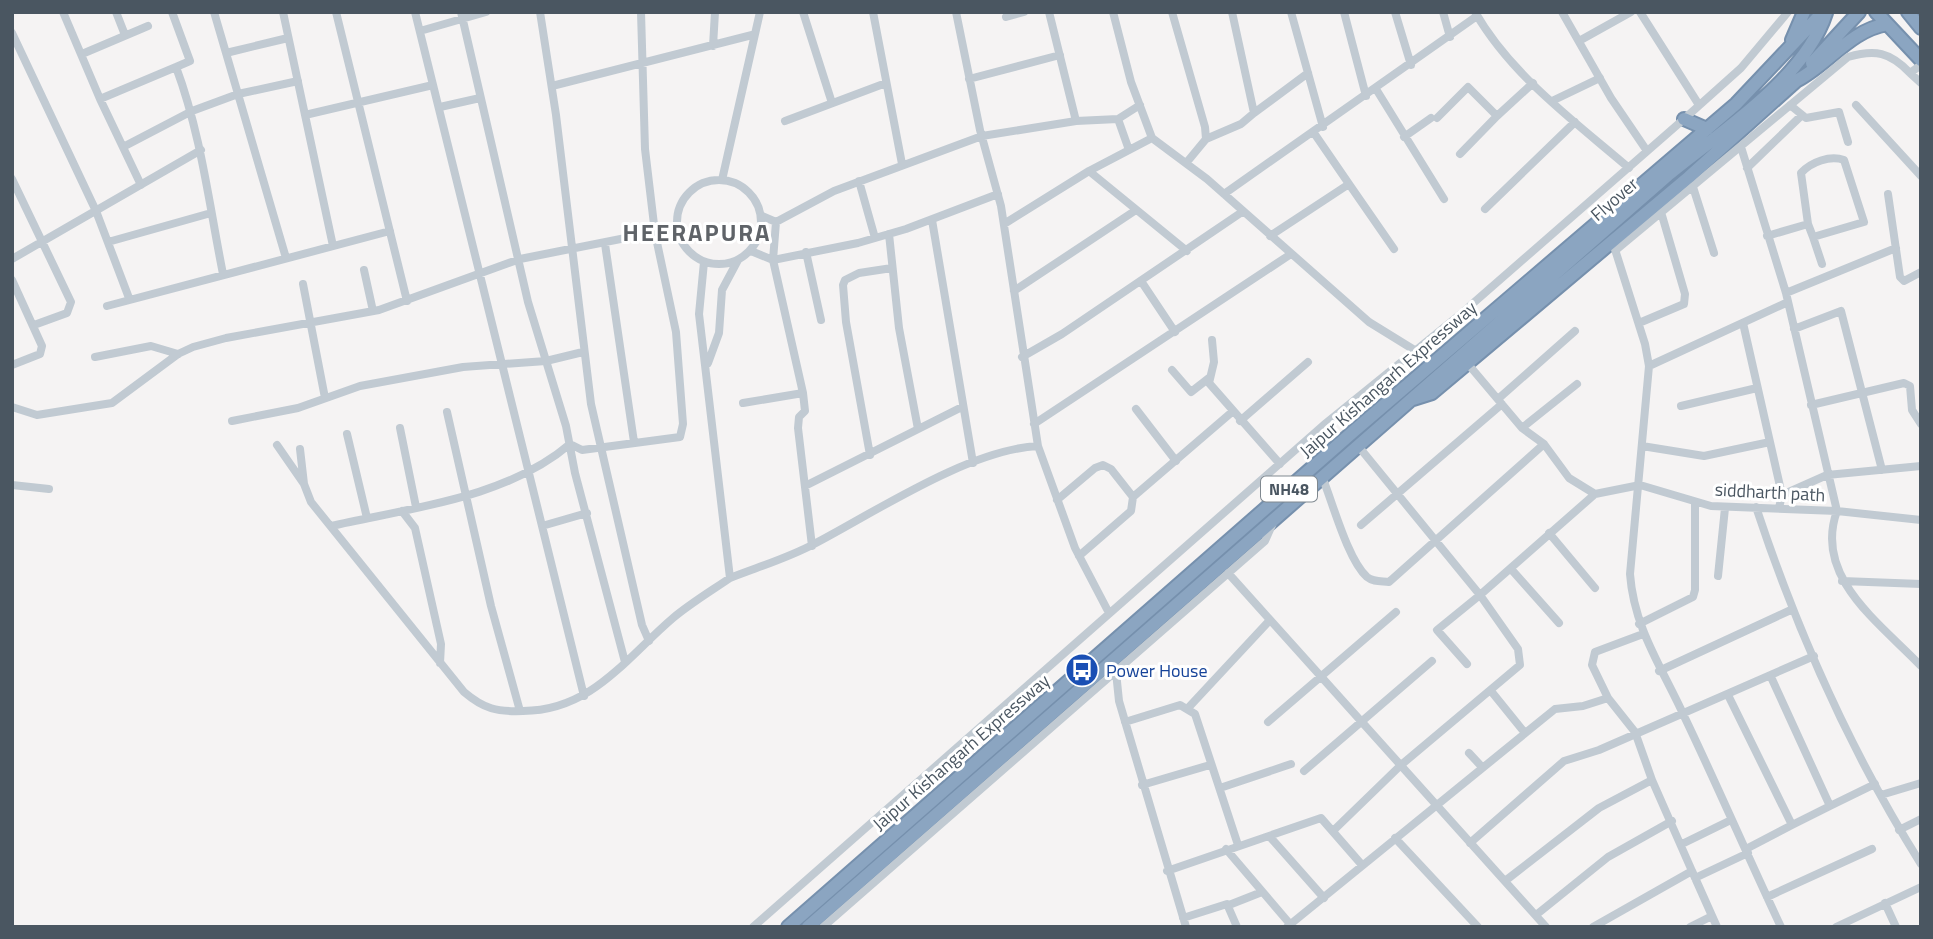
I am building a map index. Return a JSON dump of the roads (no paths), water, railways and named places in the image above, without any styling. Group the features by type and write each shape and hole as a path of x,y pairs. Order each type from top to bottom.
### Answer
{"highway":[{"name":"NH48","path":"1788,50 1804,12"},
{"name":"Jaipur Kishangarh Expressway","path":"788,927 1364,422 1707,129 1824,12"},
{"name":"Flyover","path":"1409,400 1782,79 1814,41 1824,12"},
{"path":"1409,400 1432,393 1614,245 1796,81 1859,12"},
{"path":"1876,12 1921,62"},
{"path":"1911,14 1921,28"},
{"path":"1796,81 1813,72 1856,35 1871,27 1887,24"},
{"path":"1684,119 1707,129"},
{"name":"Jaipur Kishangarh Expressway","path":"808,927 1323,479 1409,400"}],"street":[{"path":"63,12 141,185"},
{"path":"116,12 125,35"},
{"path":"100,99 190,61 172,12"},
{"path":"214,12 286,258"},
{"path":"283,12 333,246"},
{"path":"336,12 407,301"},
{"path":"415,12 584,696"},
{"path":"420,31 461,16 486,12"},
{"path":"540,12 552,86 583,352 599,446 642,625 649,640"},
{"path":"570,444 582,450 680,438 683,424 676,332 655,233 645,149 640,65 641,12"},
{"path":"713,46 715,12"},
{"path":"722,180 752,36 760,12"},
{"path":"803,12 832,103"},
{"path":"873,12 902,164"},
{"path":"957,12 982,135 1004,224 1022,356 1038,446 1079,556 1109,613"},
{"path":"1006,17 1024,12"},
{"path":"1049,12 1076,121"},
{"path":"1112,12 1152,138 1187,162 1369,322 1416,351"},
{"path":"1172,12 1206,139"},
{"path":"1291,12 1323,127"},
{"path":"1343,12 1366,96"},
{"path":"1395,12 1411,65"},
{"path":"1443,12 1450,37"},
{"path":"1562,12 1647,151"},
{"path":"1579,41 1631,12"},
{"path":"1640,12 1699,105"},
{"path":"754,927 1280,464 1629,168 1741,68 1788,12"},
{"path":"1234,13 1254,113"},
{"path":"1224,194 1411,65 1476,14 1492,41 1533,83 1629,168"},
{"path":"461,16 528,302 570,444 625,662"},
{"path":"82,54 148,26"},
{"path":"12,33 96,211 129,298"},
{"path":"552,86 752,36"},
{"path":"226,53 288,38"},
{"path":"1782,927 1684,714 1643,634 1632,600 1630,574 1640,485 1648,366 1639,323 1614,245 1693,187 1833,66 1859,54 1877,52 1896,58 1921,83"},
{"path":"970,79 1060,55"},
{"path":"1910,73 1921,62"},
{"path":"176,67 192,111 201,150 223,274"},
{"path":"1187,162 1206,139 1241,124 1308,73"},
{"path":"1552,101 1600,78"},
{"path":"123,147 192,111 238,94 298,81"},
{"path":"785,121 886,83"},
{"path":"1460,154 1533,83"},
{"path":"305,116 433,85"},
{"path":"1404,137 1434,118 1468,87 1497,116"},
{"path":"1376,89 1444,198"},
{"path":"440,107 480,97"},
{"path":"762,216 776,222 859,181 982,135 1076,121 1118,119 1140,105"},
{"path":"1790,105 1806,118 1839,112 1848,142"},
{"path":"1856,105 1921,176"},
{"path":"1747,168 1802,115"},
{"path":"1118,119 1129,150"},
{"path":"1485,209 1574,122"},
{"path":"1314,133 1394,249"},
{"path":"1004,224 1089,171 1152,138"},
{"path":"1741,147 1787,298 1837,511 1830,530 1832,560 1842,581 1921,666"},
{"path":"12,260 201,150"},
{"path":"1813,237 1864,222 1844,160 1836,157 1808,165 1801,173 1808,224 1822,264"},
{"path":"1089,171 1187,251"},
{"path":"12,179 72,306 67,313 34,325"},
{"path":"710,180 722,180 744,187 756,200 762,216 760,234 751,251 738,260 722,265 704,262 686,249 676,228 677,212 683,198 694,187 710,180"},
{"path":"859,181 875,238"},
{"path":"1270,236 1349,184"},
{"path":"1693,187 1714,253"},
{"path":"751,251 773,260 875,238 932,220 998,194"},
{"path":"1888,194 1900,277 1904,281 1921,272"},
{"path":"1014,291 1136,210"},
{"path":"1022,356 1187,251 1242,212"},
{"path":"1639,323 1684,304 1685,294 1661,212"},
{"path":"108,242 211,213"},
{"path":"932,220 973,463"},
{"path":"776,222 773,260 803,393 805,411 799,417 798,428 812,546"},
{"path":"1767,236 1808,224"},
{"path":"12,407 37,415 112,403 178,354 226,338 373,311 520,259 676,228"},
{"path":"107,306 390,231"},
{"path":"889,234 899,328 918,429"},
{"path":"605,244 634,442"},
{"path":"1648,366 1896,248"},
{"path":"806,252 821,320"},
{"path":"1034,424 1291,254"},
{"path":"707,366 719,333 722,290 738,260"},
{"path":"704,262 699,314 730,578"},
{"path":"870,455 846,322 843,285 859,273 892,268"},
{"path":"364,270 373,311"},
{"path":"12,280 42,346 40,354 12,365"},
{"path":"1141,281 1175,332"},
{"path":"303,284 325,398"},
{"path":"1794,329 1841,312 1882,470"},
{"path":"1743,323 1782,495 1779,508"},
{"path":"1361,525 1575,331"},
{"path":"1172,370 1191,392 1209,378 1214,362 1212,340"},
{"path":"96,357 150,346 178,354"},
{"path":"232,421 298,408 360,386 502,363 546,360 583,352"},
{"path":"1240,421 1308,362"},
{"path":"1467,664 1437,630 1595,494 1569,478 1544,444 1522,428 1468,364"},
{"path":"1209,378 1213,390 1280,464"},
{"path":"1811,405 1904,383 1910,386 1912,410 1921,424"},
{"path":"1522,428 1577,384"},
{"path":"1681,406 1757,388"},
{"path":"743,403 803,393"},
{"path":"804,486 962,407"},
{"path":"1136,410 1176,461"},
{"path":"447,412 491,606 520,711"},
{"path":"1079,556 1131,512 1133,497 1232,412"},
{"path":"400,428 416,507"},
{"path":"347,434 367,518"},
{"path":"1642,446 1704,456 1770,442"},
{"path":"331,526 466,494 548,463 570,444"},
{"path":"1323,479 1351,550 1365,575 1373,580 1389,582 1544,444"},
{"path":"277,445 304,484 311,502 440,663 464,692 480,706 492,711 558,708 584,696 598,688 675,617 730,578 812,546 887,503 973,463 1014,447 1038,446"},
{"path":"1335,830 1401,765 1515,672 1521,657 1480,595 1359,447"},
{"path":"300,449 304,484"},
{"path":"1057,500 1095,468 1103,465 1111,469 1133,497"},
{"path":"1782,495 1827,475 1921,466"},
{"path":"12,485 49,489"},
{"name":"siddharth path","path":"1595,494 1640,485 1725,508 1837,511 1921,520"},
{"path":"1639,624 1693,597 1695,502"},
{"path":"1756,507 1793,609 1814,656 1875,784 1899,830 1921,864"},
{"path":"1718,576 1725,508"},
{"path":"402,511 415,528 441,645 440,663"},
{"path":"542,526 587,513"},
{"path":"823,927 1265,541 1275,521"},
{"path":"1549,534 1595,588"},
{"path":"1511,569 1559,624"},
{"path":"1228,573 1546,927"},
{"path":"1842,581 1921,584"},
{"path":"1660,671 1793,609"},
{"path":"1268,722 1396,612"},
{"path":"1189,707 1270,620"},
{"path":"1643,634 1595,652 1592,665 1608,698 1635,732 1652,780 1717,927"},
{"path":"1470,843 1564,761 1600,750 1635,732 1684,714 1814,656"},
{"path":"1304,771 1432,661"},
{"path":"1116,672 1125,722 1142,785 1168,862 1167,871 1184,922 1262,892"},
{"path":"1770,677 1830,806"},
{"path":"1491,691 1525,733"},
{"path":"1728,695 1792,825"},
{"path":"1226,849 1288,925 1555,709 1583,706 1608,698"},
{"path":"1125,722 1181,705 1189,707 1195,714 1238,845"},
{"path":"1469,753 1482,767"},
{"path":"1220,788 1291,764"},
{"path":"1142,785 1210,765"},
{"path":"1505,881 1599,808 1652,780"},
{"path":"1881,795 1921,783"},
{"path":"1593,927 1875,784"},
{"path":"1167,871 1321,818 1335,830 1362,865"},
{"path":"1899,830 1921,819"},
{"path":"1535,915 1608,857 1672,821"},
{"path":"1682,844 1731,821"},
{"path":"1270,837 1324,898"},
{"path":"1395,838 1478,927"},
{"path":"1767,897 1872,849"},
{"path":"1840,926 1921,887"},
{"path":"1885,903 1896,927"},
{"path":"1229,905 1237,927"},
{"path":"1690,927 1712,916"}],"place":[{"name":"Power House","path":"1082,670"}],"district":[{"name":"HEERAPURA","path":"697,232"}]}
